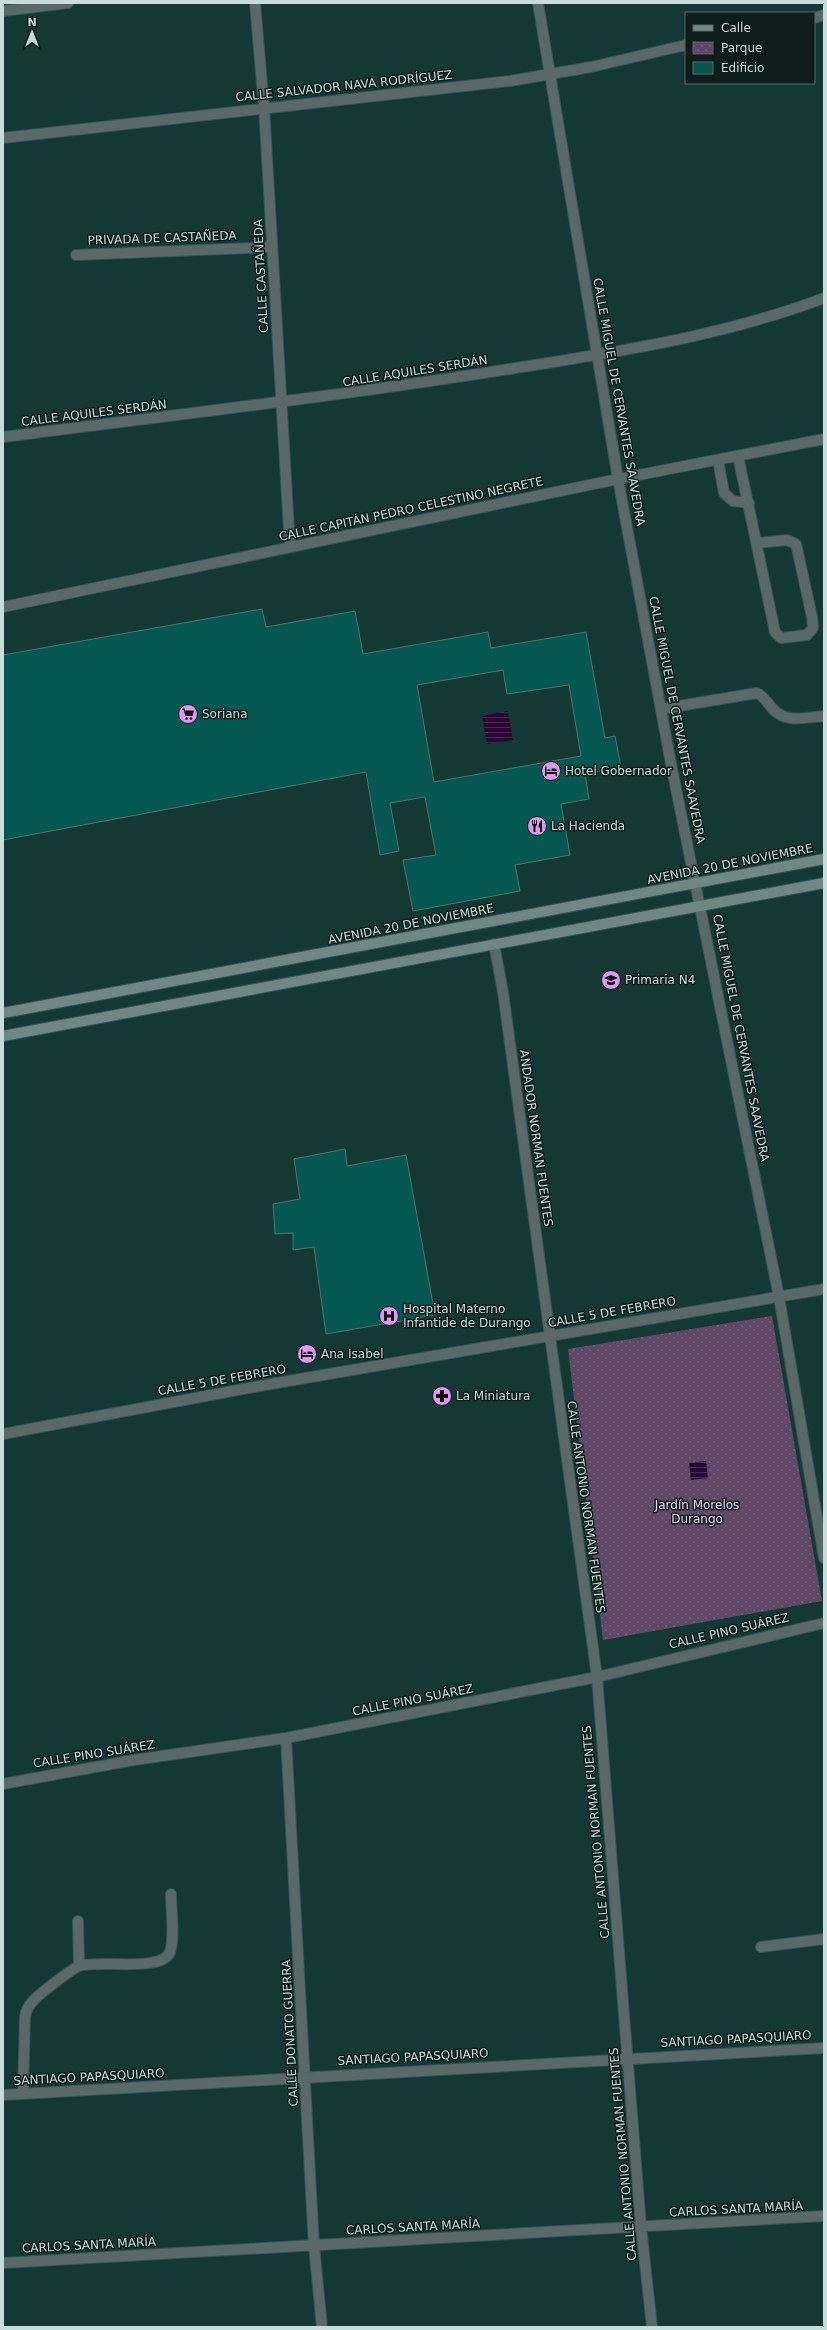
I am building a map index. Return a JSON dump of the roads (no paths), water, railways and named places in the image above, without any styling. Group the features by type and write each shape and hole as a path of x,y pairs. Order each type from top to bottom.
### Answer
{"main road":[{"name":"AVENIDA 20 DE NOVIEMBRE","path":"3,1013 824,859"},
{"path":"3,1036 824,883"}],"street":[{"path":"3,11 68,3"},
{"name":"CALLE CASTAÑEDA","path":"255,3 264,107 290,547"},
{"name":"CALLE MIGUEL DE CERVANTES SAAVEDRA","path":"538,3 618,479 661,709 779,1297 824,1558"},
{"name":"CALLE SALVADOR NAVA RODRÍGUEZ","path":"3,138 550,75 685,45"},
{"name":"PRIVADA DE CASTAÑEDA","path":"76,255 272,247"},
{"name":"CALLE AQUILES SERDÁN","path":"3,437 281,403 597,355 735,326 824,298"},
{"name":"CALLE CAPITÁN PEDRO CELESTINO NEGRETE","path":"3,607 618,479 824,439"},
{"path":"738,456 775,632 781,638 785,639 807,635 813,628 812,618 796,544 787,540 757,543"},
{"path":"718,460 724,493 733,501 749,503"},
{"path":"661,709 757,693 764,696 772,709 784,718 792,719 824,716"},
{"name":"ANDADOR NORMAN FUENTES","path":"494,944 503,992 550,1336"},
{"name":"CALLE 5 DE FEBRERO","path":"3,1434 264,1384 824,1289"},
{"name":"CALLE ANTONIO NORMAN FUENTES","path":"550,1336 597,1677 642,2227 652,2327"},
{"name":"CALLE PINO SUÁREZ","path":"3,1784 134,1760 286,1738 597,1677 824,1623"},
{"name":"CALLE DONATO GUERRA","path":"286,1738 306,2076 314,2246 322,2327"},
{"path":"23,2094 26,2010 38,1996 79,1966 150,1963 164,1958 170,1953 172,1940 171,1894"},
{"path":"78,1921 79,1966"},
{"path":"761,1947 824,1939"},
{"name":"SANTIAGO PAPASQUIARO","path":"3,2095 306,2076 824,2048"},
{"name":"CARLOS SANTA MARÍA","path":"3,2263 824,2216"}],"place":[{"name":"Soriana","path":"188,714"},
{"name":"Hotel Gobernador","path":"551,771"},
{"name":"La Hacienda","path":"537,826"},
{"name":"Primaria N4","path":"611,980"},
{"name":"Hospital Materno Infantide de Durango","path":"389,1316"},
{"name":"Ana Isabel","path":"307,1354"},
{"name":"La Miniatura","path":"442,1396"}],"park label":[{"name":"Jardín Morelos Durango","path":"697,1512"}]}
